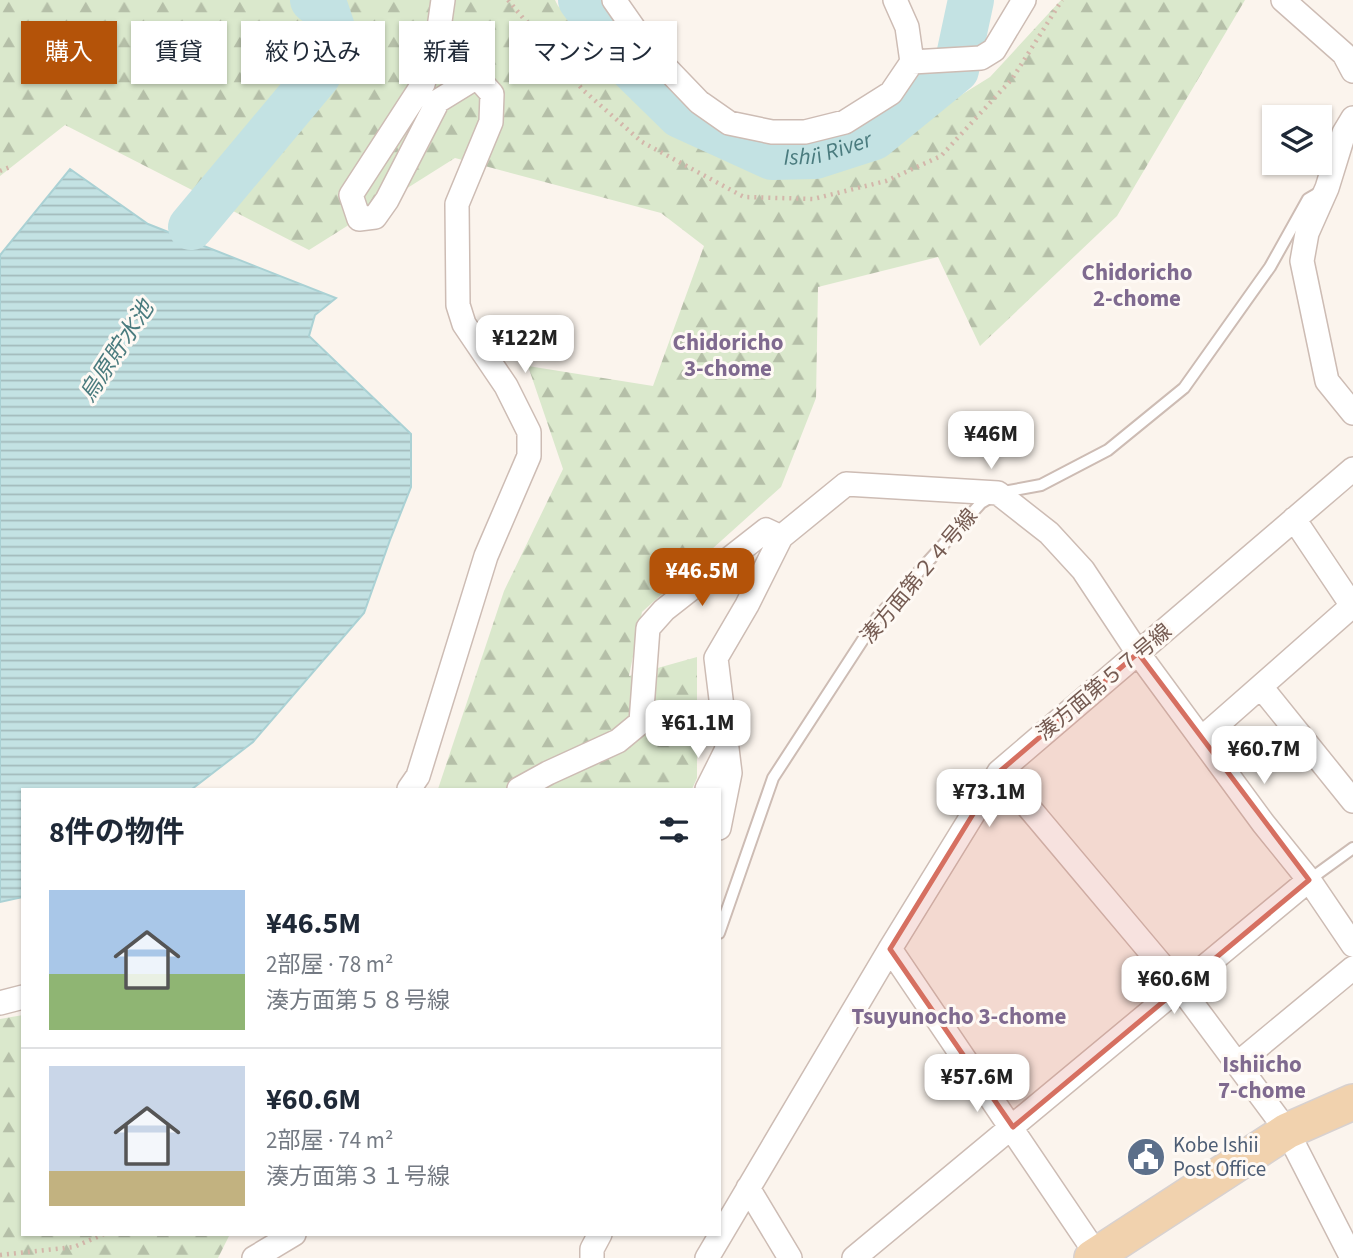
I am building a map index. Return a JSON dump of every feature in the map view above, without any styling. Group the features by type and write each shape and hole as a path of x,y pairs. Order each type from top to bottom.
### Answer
{"main road":[{"path":"1096,1257 1287,1131 1353,1102"}],"street":[{"path":"410,788 418,776 486,556 528,456 529,432 506,386 464,324 458,305 457,204 491,122 492,94 477,77 438,100 387,200 375,217 359,219 351,195 423,84 439,28 443,0"},
{"path":"614,0 649,50 699,102 729,122 772,132 805,132 845,122 891,93 917,62 981,58 994,50 1024,0"},
{"path":"895,0 907,27 917,62"},
{"path":"1283,0 1344,54 1353,71"},
{"path":"1353,118 1344,133 1327,188 1307,233 1303,261 1327,381 1353,413"},
{"name":"湊方面第５７号線","path":"721,1234 890,949 999,772 1353,469"},
{"path":"721,818 730,773 716,659 781,537 846,484 998,493 1049,533 1083,570 1138,653 1309,880 1353,945"},
{"path":"1201,738 1353,606 1294,520"},
{"path":"521,788 618,741 641,722 648,628 664,610 766,530 781,537"},
{"path":"1261,687 1353,801"},
{"path":"708,788 727,750"},
{"path":"999,772 1180,987 1287,1131 1352,1258"},
{"path":"854,1258 1309,880"},
{"path":"890,949 1013,1127 1096,1257"},
{"path":"1237,1064 1353,968"},
{"path":"0,1003 21,998"},
{"path":"748,1188 790,1258"},
{"path":"254,1258 291,1236"},
{"path":"592,1258 592,1249 599,1236"},
{"name":"湊方面第５７号線","path":"707,1258 720,1236"}],"lane":[{"name":"湊方面第２４号線","path":"721,927 773,778 877,618 981,503 998,493 1041,485 1108,450 1184,388 1270,267 1308,199 1327,188"},
{"path":"1309,880 1353,848"}],"path":[{"path":"0,171 10,167"},
{"path":"0,1255 74,1247 99,1236"}],"highlighted area":[{"path":"1138,653 1309,880 1013,1127 890,949 999,772"}],"green space":[{"path":"0,0 555,0 575,21 509,21 509,84 644,84 678,115 771,159 881,145 990,77 1061,0 1245,0 1117,216 980,346 938,257 818,287 816,398 781,487 642,612 629,676 697,657 697,778 692,788 438,788 504,591 563,469 528,366 653,386 704,246 661,213 455,158 309,250 65,125 0,176"},
{"path":"21,1015 21,1236 229,1236 218,1258 0,1258 0,1019"}],"water":[{"path":"70,169 148,224 336,298 315,315 309,336 411,434 411,487 364,613 253,742 193,788 21,788 21,897 0,902 0,255"}],"waterway":[{"name":"烏原貯水池","path":"191,227 318,75 334,34 326,10 313,0"},
{"name":"Ishii River","path":"581,0 627,63 680,115 772,157 815,156 874,137 956,70 971,0"}],"place":[{"name":"Kobe Ishii Post Office","path":"1146,1157"}],"district":[{"name":"Chidoricho 2-chome","path":"1137,285"},
{"name":"Chidoricho 3-chome","path":"728,355"},
{"name":"Tsuyunocho 3-chome","path":"959,1016"},
{"name":"Ishiicho 7-chome","path":"1262,1077"}]}
